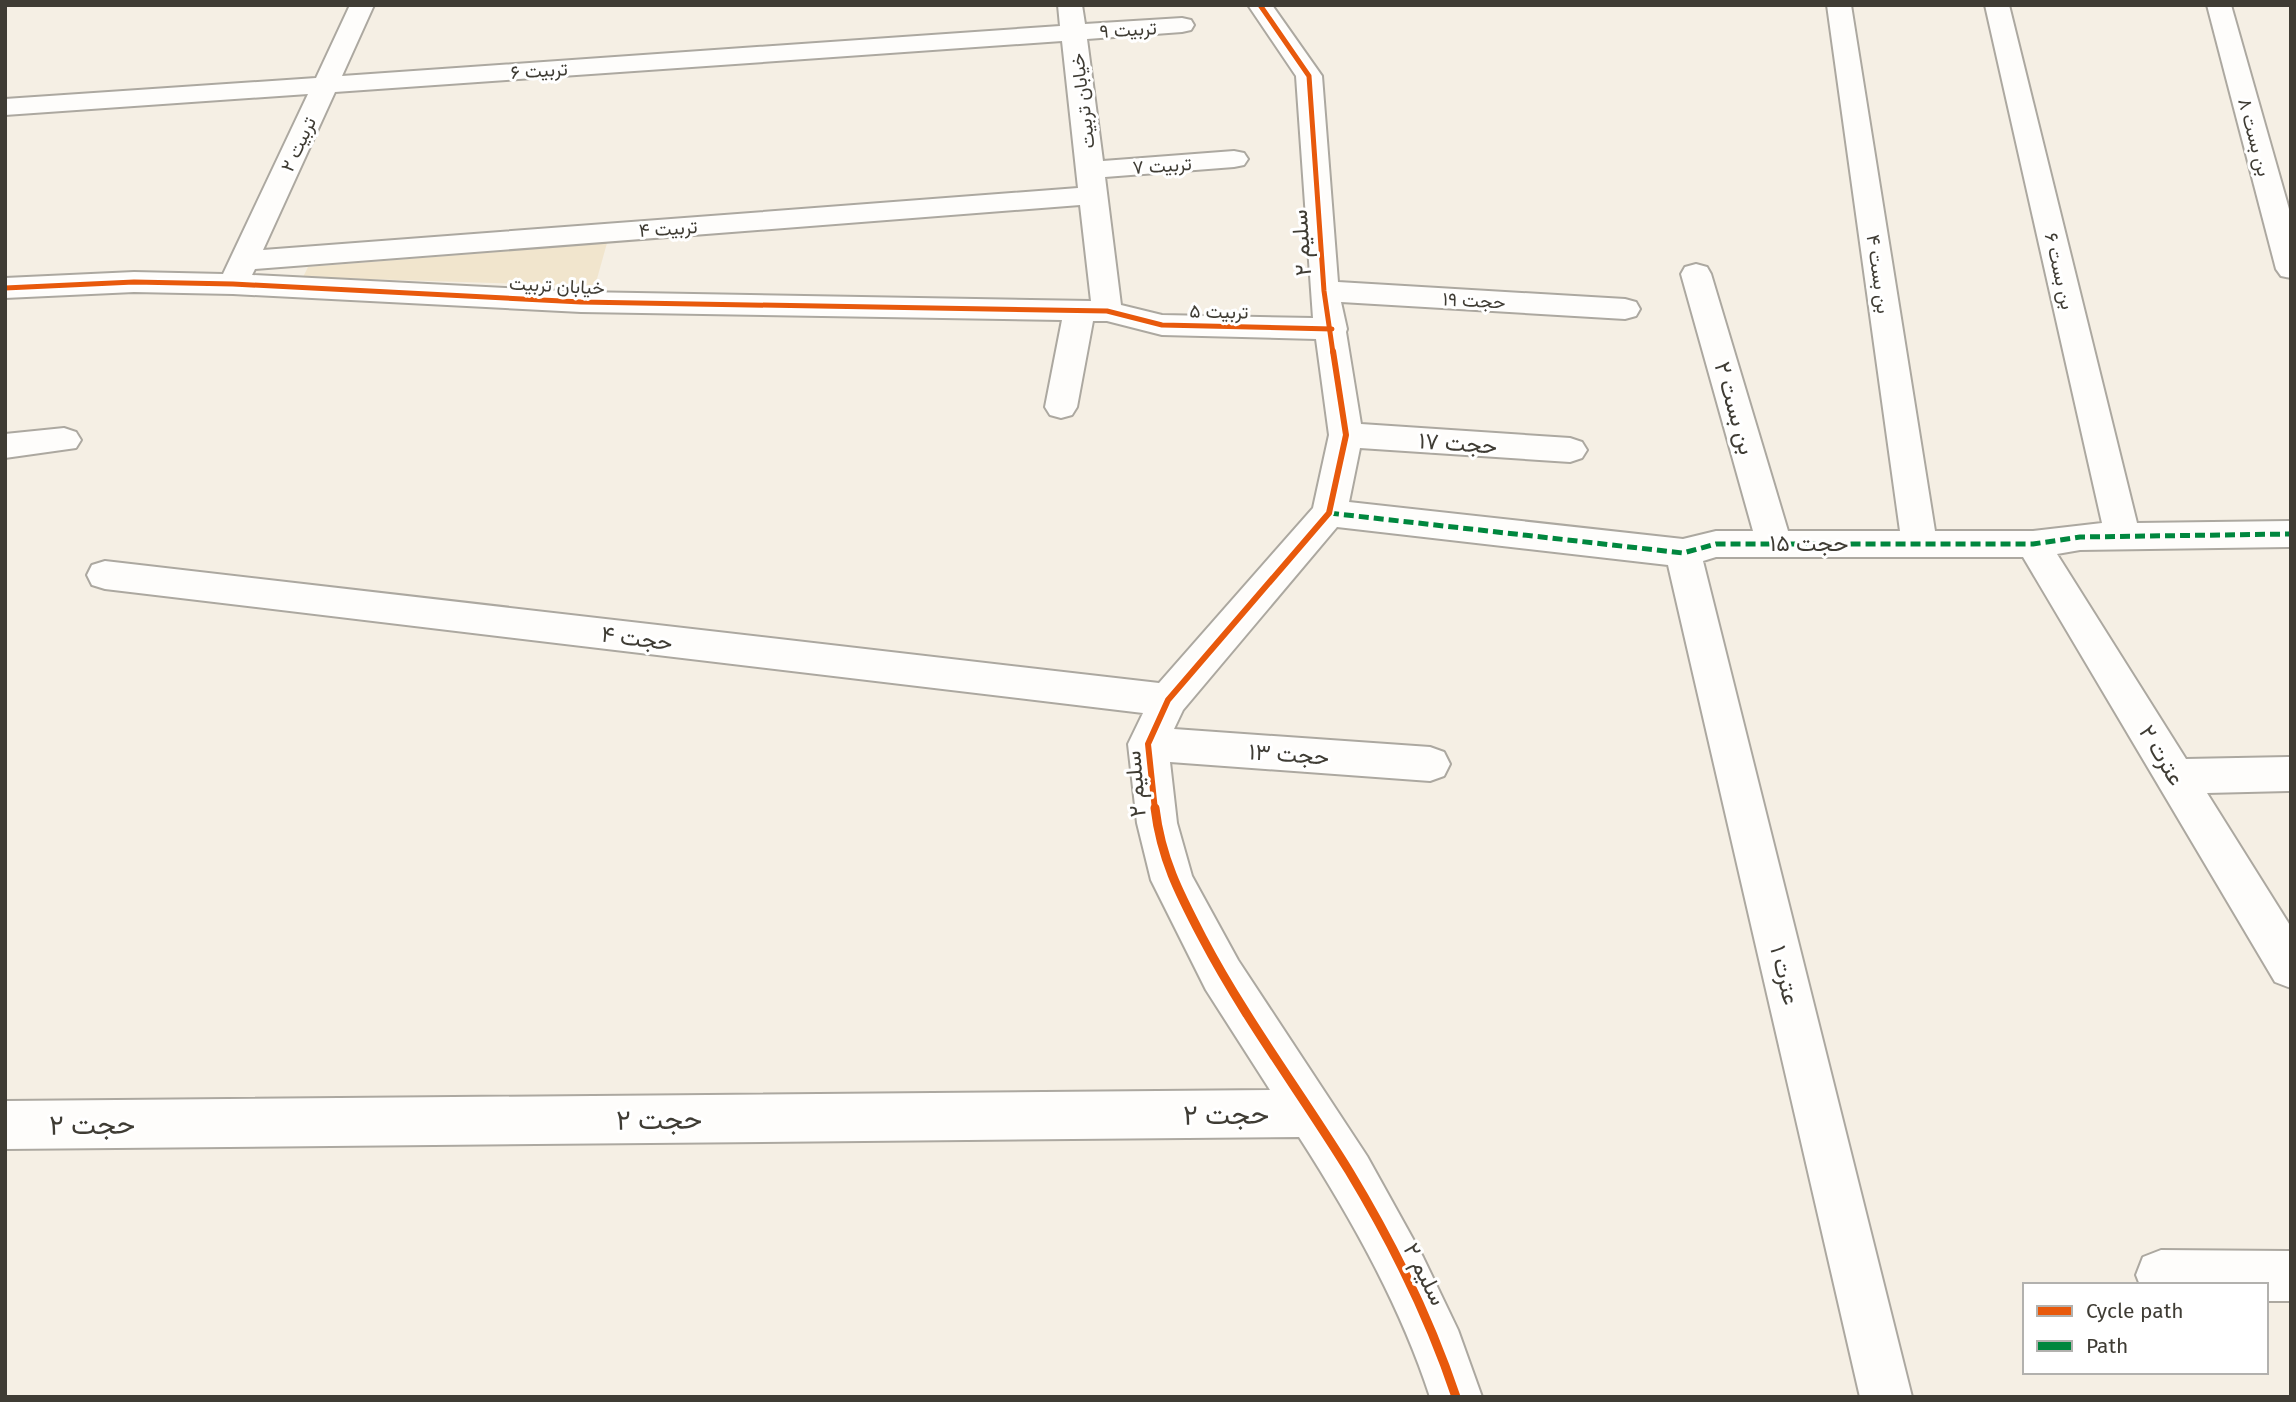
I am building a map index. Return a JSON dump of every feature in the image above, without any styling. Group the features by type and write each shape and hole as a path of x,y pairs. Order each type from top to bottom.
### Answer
{"street":[{"name":"تربیت ۲","path":"238,273 362,5"},
{"name":"خیابان تربیت","path":"10,296 238,273 581,302 1093,311 1092,183 1070,5"},
{"name":"سلیم ۲","path":"1260,5 1309,76 1324,291 1332,329 1346,435 1329,513 1168,700 1148,744 1157,823 1172,880 1222,975 1350,1173 1405,1275 1440,1348 1456,1397"},
{"name":"بن بست ۴","path":"1839,5 1919,543"},
{"name":"بن بست ۶","path":"1997,5 2123,537"},
{"name":"بن بست ۸","path":"2220,5 2291,269"},
{"name":"تربیت ۹","path":"1074,33 1182,25"},
{"name":"تربیت ۶","path":"5,107 1074,33"},
{"name":"تربیت ۷","path":"1092,183 1234,159"},
{"name":"تربیت ۴","path":"238,273 1092,183"},
{"name":"بن بست ۲","path":"1696,274 1774,543"},
{"name":"حجت ۱۹","path":"1324,291 1625,309"},
{"name":"تربیت ۵","path":"1093,311 1162,325 1332,329"},
{"path":"1061,407 1093,311"},
{"name":"حجت ۱۷","path":"1346,435 1570,450"},
{"path":"5,446 64,440"},
{"name":"حجت ۱۵","path":"1329,513 1683,553 1716,544 2033,544 2080,537 2291,534"},
{"name":"عترت ۲","path":"2033,544 2291,967"},
{"name":"عترت ۱","path":"1683,553 1886,1397"},
{"name":"حجت ۴","path":"105,575 1168,700"},
{"name":"حجت ۱۳","path":"1148,744 1430,764"},
{"path":"2175,777 2291,774"},
{"name":"حجت ۲","path":"5,1125 1313,1113"},
{"path":"2161,1275 2291,1276"}],"shaded area":[{"path":"607,243 595,286 303,277 308,267"}],"marked path":[{"path":"1329,513 1683,553 1716,544 2033,544 2080,537 2291,534"}],"cycle path":[{"path":"1260,5 1309,76 1324,291 1346,435 1329,513 1168,700 1148,744 1157,823 1172,880 1222,975 1350,1173 1405,1275 1440,1348 1456,1397"},
{"path":"5,288 134,282 233,284 581,302 1107,311 1162,325 1332,329"}]}
